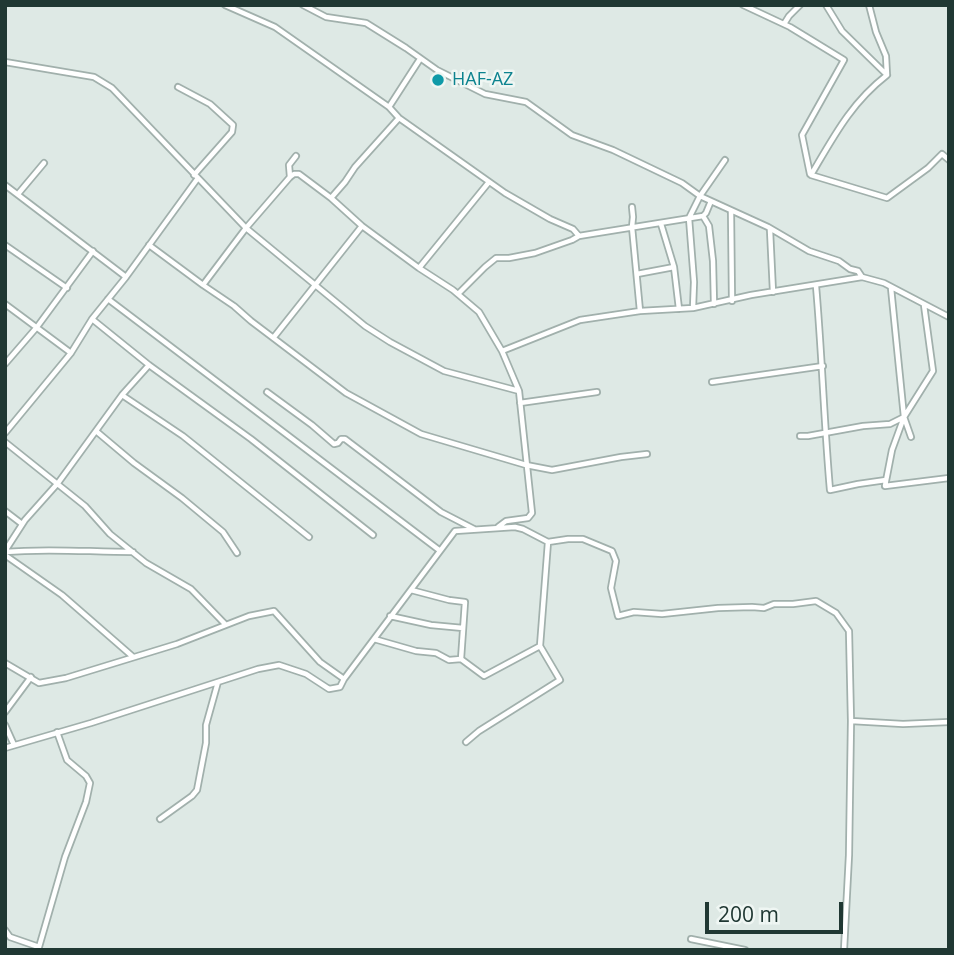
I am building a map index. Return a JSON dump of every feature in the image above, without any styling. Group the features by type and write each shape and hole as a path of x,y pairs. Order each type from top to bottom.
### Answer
{"street":[{"path":"225,5 275,27 489,182 524,204 573,229 579,236"},
{"path":"303,5 326,17 366,23 437,70 485,94 526,102 572,135 613,150 682,183 700,196 809,251 839,261 858,271 862,277"},
{"path":"743,5 785,24 844,60 802,135 811,175"},
{"path":"785,24 800,5"},
{"path":"826,5 842,31 887,75"},
{"path":"869,5 886,56 887,75"},
{"path":"388,107 420,60"},
{"path":"5,62 94,78 112,89 246,228 365,326 444,372 519,391"},
{"path":"811,175 843,120 870,89 887,75"},
{"path":"5,433 71,353 92,319 232,132 233,125 210,104 178,87"},
{"path":"331,198 399,118"},
{"path":"811,175 887,198 928,168 942,154 949,160"},
{"path":"290,177 289,165 296,156"},
{"path":"693,308 694,282 689,218 700,196 725,160"},
{"path":"18,194 44,163"},
{"path":"203,285 246,228 290,177 299,174 362,226 458,294 479,312 502,351 519,391 532,513 528,518 506,522 497,528"},
{"path":"419,268 489,182"},
{"path":"5,185 126,277"},
{"path":"458,294 496,258 535,253 579,236 703,216 711,201"},
{"path":"632,207 640,311"},
{"path":"731,211 732,301"},
{"path":"703,216 709,226 714,304"},
{"path":"661,224 674,267 679,309"},
{"path":"274,337 362,226"},
{"path":"768,228 771,231 773,292"},
{"path":"5,245 67,288"},
{"path":"149,245 234,306 346,393 421,434 552,470 647,454"},
{"path":"5,364 37,327 93,251"},
{"path":"637,274 674,267"},
{"path":"502,351 579,320 640,311 693,308 862,277 884,283 949,317"},
{"path":"884,283 892,289 904,417 911,437"},
{"path":"816,286 830,490 886,480"},
{"path":"108,299 440,550"},
{"path":"5,304 71,353"},
{"path":"924,305 933,371 904,417 892,450 885,486 949,478"},
{"path":"92,319 373,535"},
{"path":"5,553 22,524 58,483 122,395 149,365"},
{"path":"712,382 823,366"},
{"path":"268,392 334,444 345,439 441,512 475,529"},
{"path":"520,403 597,392"},
{"path":"122,395 183,436 309,537"},
{"path":"800,436 890,424 904,417"},
{"path":"96,431 203,515 223,533 237,552"},
{"path":"5,442 85,506 110,534 146,562 191,589 225,624"},
{"path":"5,511 22,524"},
{"path":"5,748 258,669 279,665 306,674 329,689 340,687 389,616 455,531 515,527 548,542 583,539 612,551 617,561 611,588 618,615 634,612 662,614 718,608 764,608 774,604 816,601 836,613 849,631 849,855 844,950"},
{"path":"466,742 559,681 540,646 548,542"},
{"path":"5,553 36,549 134,552"},
{"path":"5,553 62,595 133,657"},
{"path":"605,583 612,583"},
{"path":"411,590 465,602 461,659"},
{"path":"5,663 40,683 66,678 177,644 248,616 274,611 320,662 344,679"},
{"path":"389,616 430,625 463,628"},
{"path":"374,639 416,651 436,653 449,660 461,659 484,676 540,646"},
{"path":"5,712 31,677"},
{"path":"160,819 197,790 206,743 206,725 218,682"},
{"path":"851,721 902,724 949,722"},
{"path":"5,725 14,745"},
{"path":"5,930 10,937 38,947 65,857 86,802 90,783 86,776 67,760 57,732"},
{"path":"691,939 745,950"}],"place":[{"name":"HAF-AZ","path":"438,80"}]}
